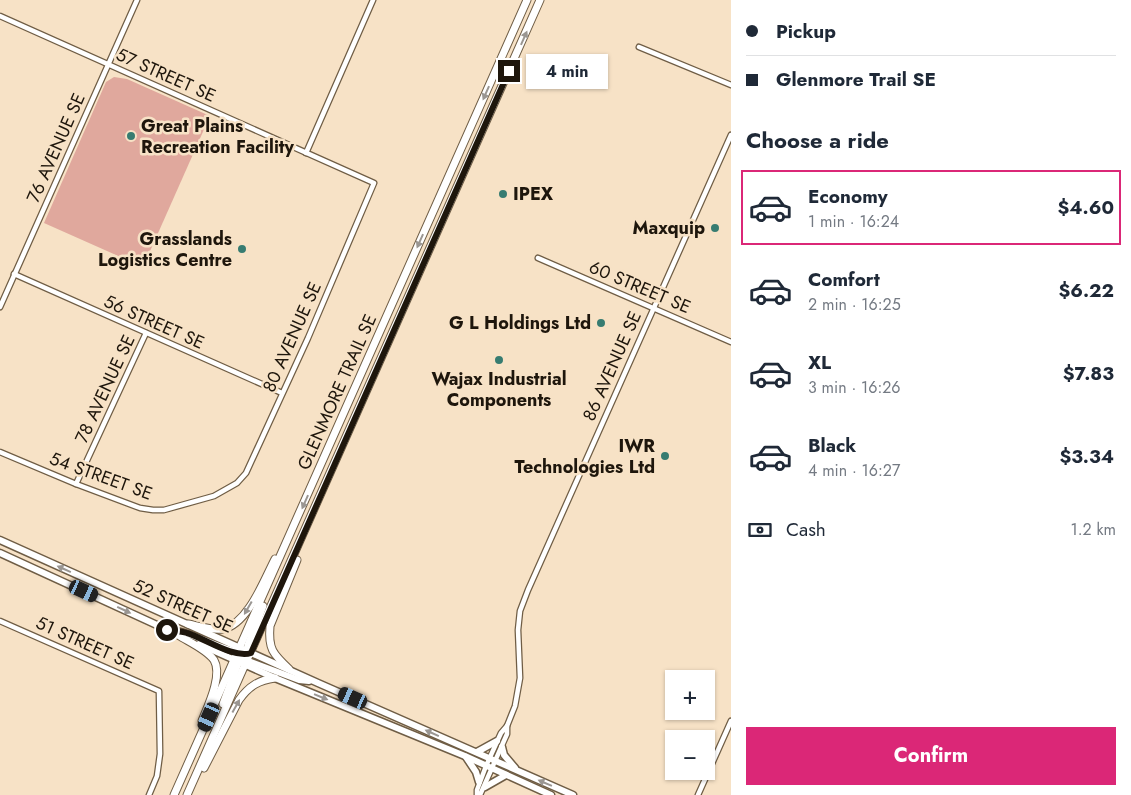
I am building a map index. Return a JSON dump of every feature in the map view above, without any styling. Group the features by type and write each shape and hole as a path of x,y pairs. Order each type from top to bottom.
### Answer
{"main road":[{"path":"509,41 523,0"},
{"name":"GLENMORE TRAIL SE","path":"188,795 243,656 269,583 527,0"},
{"name":"GLENMORE TRAIL SE","path":"174,795 312,514 540,0"},
{"path":"289,669 272,650 269,643 270,626 311,525 312,514"},
{"path":"188,624 221,629 234,624 243,616 283,544 290,536"},
{"name":"52 STREET SE","path":"0,540 188,624 276,678 465,756 551,795"},
{"name":"52 STREET SE","path":"0,553 178,635 289,669 573,795"},
{"path":"167,630 186,633 299,680 318,683"},
{"path":"178,635 208,654 214,661 216,669 215,686 180,784"},
{"path":"188,795 245,692 258,682 276,678"},
{"path":"477,752 500,744 504,755 518,771"},
{"path":"465,756 482,785 506,775"}],"street":[{"name":"76 AVENUE SE","path":"0,307 138,0"},
{"path":"306,153 373,0"},
{"name":"57 STREET SE","path":"0,16 374,184"},
{"path":"639,47 731,85"},
{"name":"86 AVENUE SE","path":"478,795 500,744 507,734 507,726 519,692 518,630 520,612 528,590 731,135"},
{"name":"80 AVENUE SE","path":"223,492 237,483 246,473 374,184"},
{"name":"60 STREET SE","path":"538,258 731,342"},
{"name":"56 STREET SE","path":"14,274 282,393"},
{"name":"78 AVENUE SE","path":"76,484 146,333"},
{"name":"54 STREET SE","path":"0,452 140,508 164,510 223,492"},
{"name":"51 STREET SE","path":"0,621 159,691 160,754 157,776 148,795"},
{"path":"698,795 731,721"}],"shaded area":[{"path":"114,77 127,79 210,116 143,267 44,223 106,82"}],"place":[{"name":"Great Plains Recreation Facility","path":"131,136"},
{"name":"IPEX","path":"503,194"},
{"name":"Maxquip","path":"715,228"},
{"name":"Grasslands Logistics Centre","path":"242,249"},
{"name":"G L Holdings Ltd","path":"601,323"},
{"name":"Wajax Industrial Components","path":"499,360"},
{"name":"IWR Technologies Ltd","path":"665,456"}],"route":[{"path":"167,630 186,633 232,651 246,654 251,653 509,71"}]}
